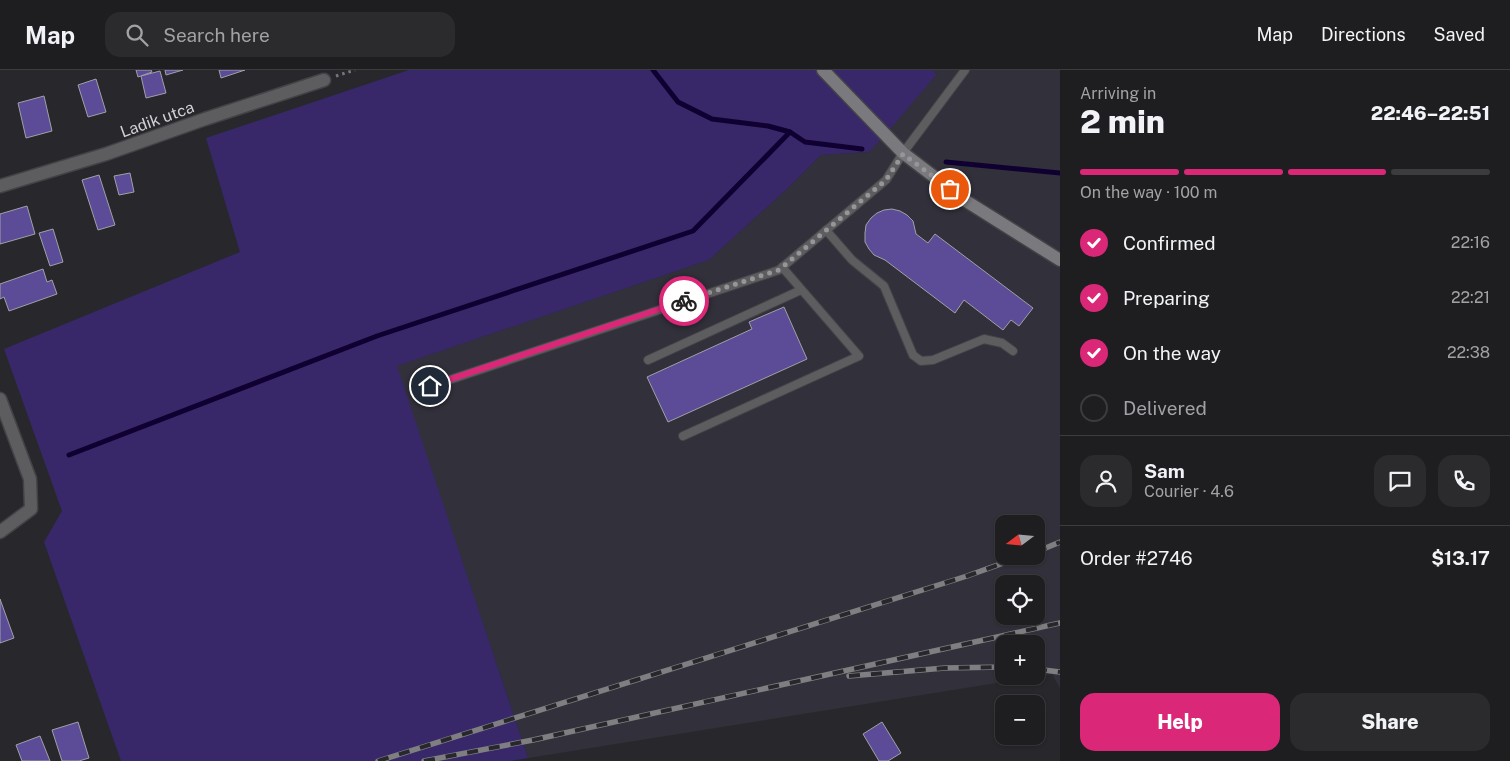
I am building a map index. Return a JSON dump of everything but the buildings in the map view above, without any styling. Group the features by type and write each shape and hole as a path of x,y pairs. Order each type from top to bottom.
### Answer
{"street":[{"path":"823,70 903,154 966,201 1060,260"},
{"name":"Ladik utca","path":"0,186 106,154 205,118 324,80"},
{"path":"0,400 30,479 31,509 0,532"}],"lane":[{"path":"430,386 782,268 886,180 965,70"},
{"path":"826,230 852,260 884,286 913,355 921,361 933,360 984,339 1002,343 1013,351"},
{"path":"683,436 859,356 782,268"},
{"path":"648,360 801,290"}],"shaded area":[{"path":"409,70 932,70 937,74 869,152 821,155 709,260 397,366 528,758 510,761 121,761 44,542 62,511 4,349 240,252 206,138"},
{"path":"932,70 1060,70 1060,688 1052,674 1045,675 1045,635 995,635 995,683 528,758 396,366 709,260 821,155 869,152 937,74"}],"waterway":[{"path":"653,70 678,102 712,119 768,126 790,132"},
{"path":"69,455 377,336 693,231 790,132 805,142 862,149"},
{"path":"946,162 1060,173"}],"railway":[{"path":"1045,548 1060,542"},
{"path":"378,761 998,565"},
{"path":"424,761 533,740 1060,623"},
{"path":"849,676 945,668 995,667"},
{"path":"1045,670 1060,672"}],"way so far":[{"path":"684,301 779,270 886,180 903,154 950,189"}],"route":[{"path":"430,386 684,301"}]}
